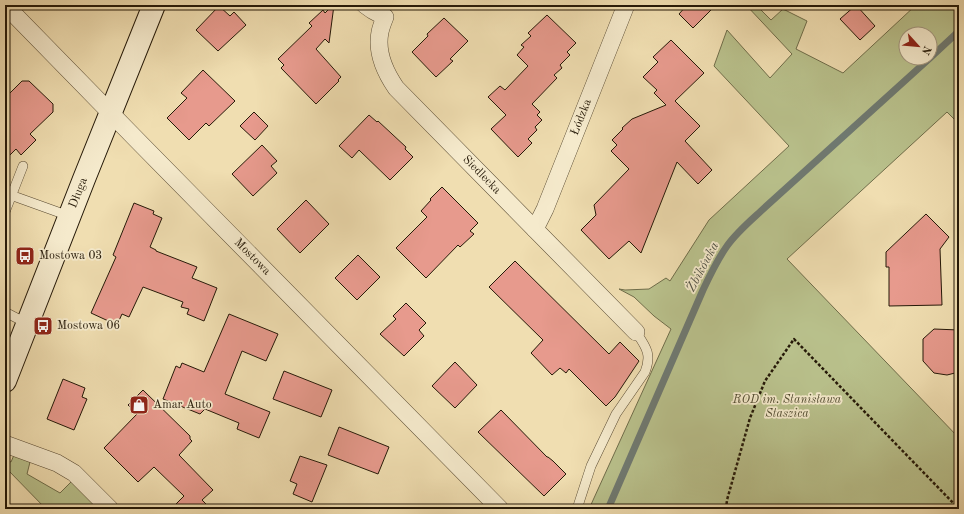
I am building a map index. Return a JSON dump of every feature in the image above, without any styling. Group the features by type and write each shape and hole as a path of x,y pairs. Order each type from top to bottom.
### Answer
{"street":[{"name":"Mostowa","path":"5,5 500,509"},
{"name":"Długa","path":"5,382 69,216 154,5"},
{"name":"Siedlecka","path":"365,5 372,10 387,11 380,33 380,54 385,70 396,88 636,332"},
{"name":"Łódzka","path":"535,229 545,209 626,5"},
{"path":"5,444 57,463 74,473 110,509"}],"lane":[{"path":"5,212 8,194 23,166"},
{"path":"8,194 69,216"},
{"path":"5,312 28,324"},
{"path":"577,509 591,466 616,414 648,366 646,346 636,332"}],"path":[{"path":"726,509 727,500 750,418 765,382 794,339 959,509"}],"green space":[{"name":"ROD im. Stanisława Staszica","path":"746,5 756,5 771,20 783,9 807,21 796,49 843,73 916,5 959,5 959,124 947,112 787,259 959,438 959,509 589,509 671,329 654,316 634,297 619,289 649,289 666,278 670,281 709,220 789,146 714,66 727,30 770,78 792,54"},
{"path":"14,455 30,462 27,474 60,493 71,482 99,509 46,509 8,470 5,475 5,460 11,462"}],"building":[{"path":"333,5 329,43 325,39 316,49 341,77 338,80 339,81 316,104 281,68 284,65 278,59 312,26 309,23 323,10 325,13"},
{"path":"687,5 716,5 693,28 679,14"},
{"path":"856,5 875,26 860,40 840,19"},
{"path":"219,6 230,16 234,12 246,25 218,51 196,30"},
{"path":"547,15 576,43 567,52 570,55 560,65 562,68 554,75 557,78 532,104 540,112 537,115 542,120 535,127 537,130 528,139 532,143 518,157 491,129 506,115 488,97 500,86 505,90 528,66 517,55 524,47 521,45 531,36 528,33"},
{"path":"444,18 468,41 450,59 453,61 436,77 412,52 428,36 427,34"},
{"path":"671,40 704,73 675,101 700,126 685,141 712,170 698,184 677,162 641,253 629,241 609,259 581,230 596,215 594,205 629,169 611,151 617,145 612,140 632,119 666,105 654,93 657,90 643,77 658,62 653,57"},
{"path":"203,70 235,101 209,126 206,123 189,140 167,118 187,98 181,93"},
{"path":"22,81 29,81 53,104 53,112 30,134 36,140 21,155 16,149 5,160 5,98"},
{"path":"254,112 268,126 255,140 240,126"},
{"path":"369,115 377,122 378,121 406,147 405,149 413,157 390,180 359,150 352,158 339,146"},
{"path":"262,145 277,161 271,166 277,173 253,196 232,174"},
{"path":"442,187 478,223 470,231 474,234 460,247 458,245 426,278 396,248 427,217 421,211"},
{"path":"306,200 329,224 300,253 277,229"},
{"path":"134,203 154,211 153,214 162,218 150,247 156,251 197,267 192,278 217,288 204,321 187,314 189,309 181,307 183,302 143,287 129,317 122,314 117,325 91,313 116,257 113,255"},
{"path":"926,214 949,237 940,249 942,305 889,306 889,267 886,267 886,252"},
{"path":"358,255 380,277 357,300 335,278"},
{"path":"515,261 609,354 620,342 639,361 615,397 606,406 569,369 566,373 560,368 552,375 531,353 543,340 489,287"},
{"path":"406,303 426,323 419,330 424,336 404,356 380,334 396,319 393,316"},
{"path":"229,314 278,334 266,361 242,351 225,394 270,412 259,438 237,429 239,423 205,409 200,414 163,399 176,366 180,368 182,363 204,372"},
{"path":"934,329 959,330 959,372 947,375 934,373 923,361 923,339"},
{"path":"455,362 477,385 455,408 432,386"},
{"path":"284,371 332,390 321,417 273,399"},
{"path":"63,379 85,388 82,397 87,399 74,430 47,419"},
{"path":"143,390 190,436 192,441 179,455 213,490 202,500 211,509 171,509 184,496 154,467 138,482 104,448 137,414 128,405"},
{"path":"501,410 547,457 566,474 544,496 478,432"},
{"path":"339,427 389,447 378,474 328,455"},
{"path":"300,456 327,465 312,502 293,494 297,484 290,481"}],"waterway":[{"name":"Żbikówka","path":"938,51 959,31"},
{"name":"Żbikówka","path":"608,509 703,290 727,246 747,223 921,66"}],"place":[{"name":"Mostowa 03","path":"25,256"},
{"name":"Mostowa 06","path":"43,326"},
{"name":"Amar Auto","path":"139,405"}]}
